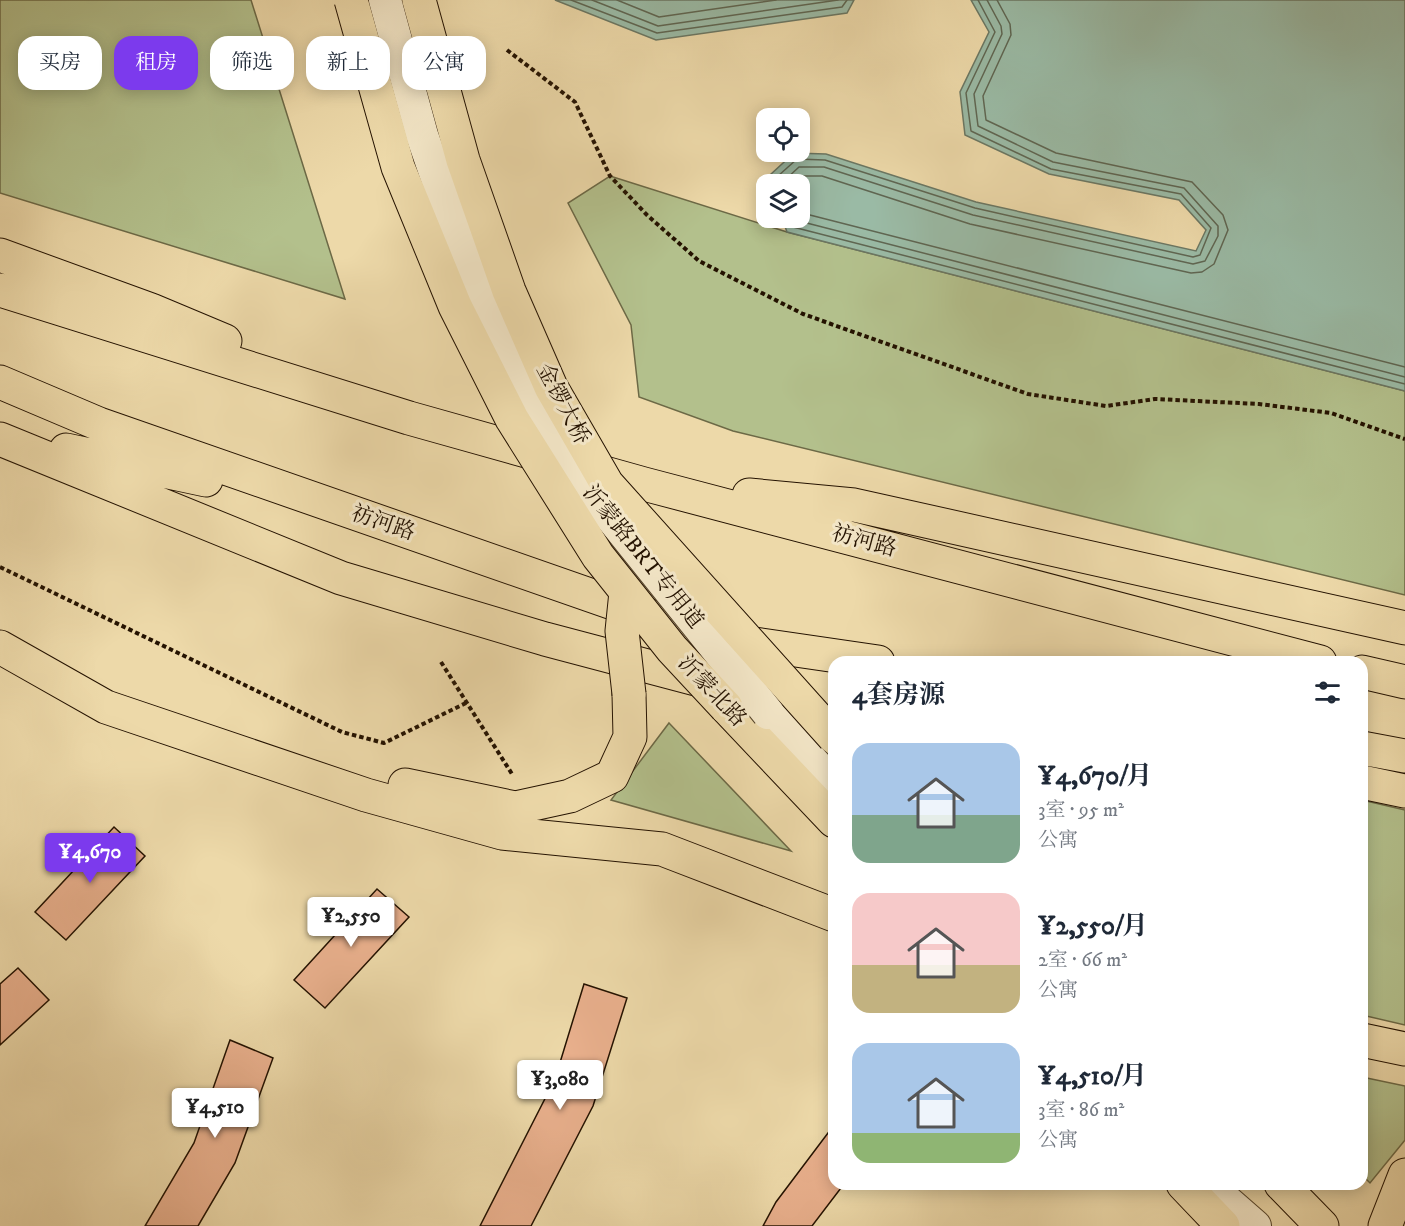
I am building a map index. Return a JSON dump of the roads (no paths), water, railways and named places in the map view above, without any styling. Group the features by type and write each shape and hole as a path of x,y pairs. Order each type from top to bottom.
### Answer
{"main road":[{"name":"沂蒙北路","path":"351,0 398,167 455,306 512,418 598,556 626,592 672,649 828,815"},
{"name":"金锣大桥","path":"418,0 463,160 510,291 551,387 607,483 828,729"},
{"name":"祊河路","path":"0,255 151,309 409,418"},
{"name":"祊河路","path":"0,290 409,418 644,484 1297,656"},
{"name":"祊河路","path":"0,382 99,424 713,638 837,656"},
{"path":"0,437 344,509"},
{"path":"0,437 341,578 556,642 789,704 828,709"},
{"path":"644,484 854,506 1405,628"},
{"path":"0,632 104,691 399,784 515,808 570,796 612,776 630,737 629,694 622,631 626,592"},
{"path":"713,638 828,665"},
{"path":"0,646 106,707 366,795 502,833 662,849 828,913"},
{"path":"1368,673 1405,682"},
{"path":"1368,748 1405,756"},
{"path":"1368,784 1403,790"},
{"path":"1368,1041 1405,1049"},
{"path":"1385,1226 1405,1175"},
{"path":"1189,1190 1223,1226"},
{"path":"1287,1190 1322,1226"}],"lane":[{"name":"沂蒙路BRT专用道","path":"385,0 422,135 463,254 522,386 558,451 768,713 828,778"},
{"path":"1214,1190 1255,1226"}],"water":[{"path":"555,0 854,0 847,13 656,40"},
{"path":"971,0 1405,0 1405,391 787,232 786,228 810,228 810,174 771,174 784,162 810,162 810,154 826,154 976,202 1196,251 1206,230 1179,200 1049,174 965,135 960,92 989,32"}]}
